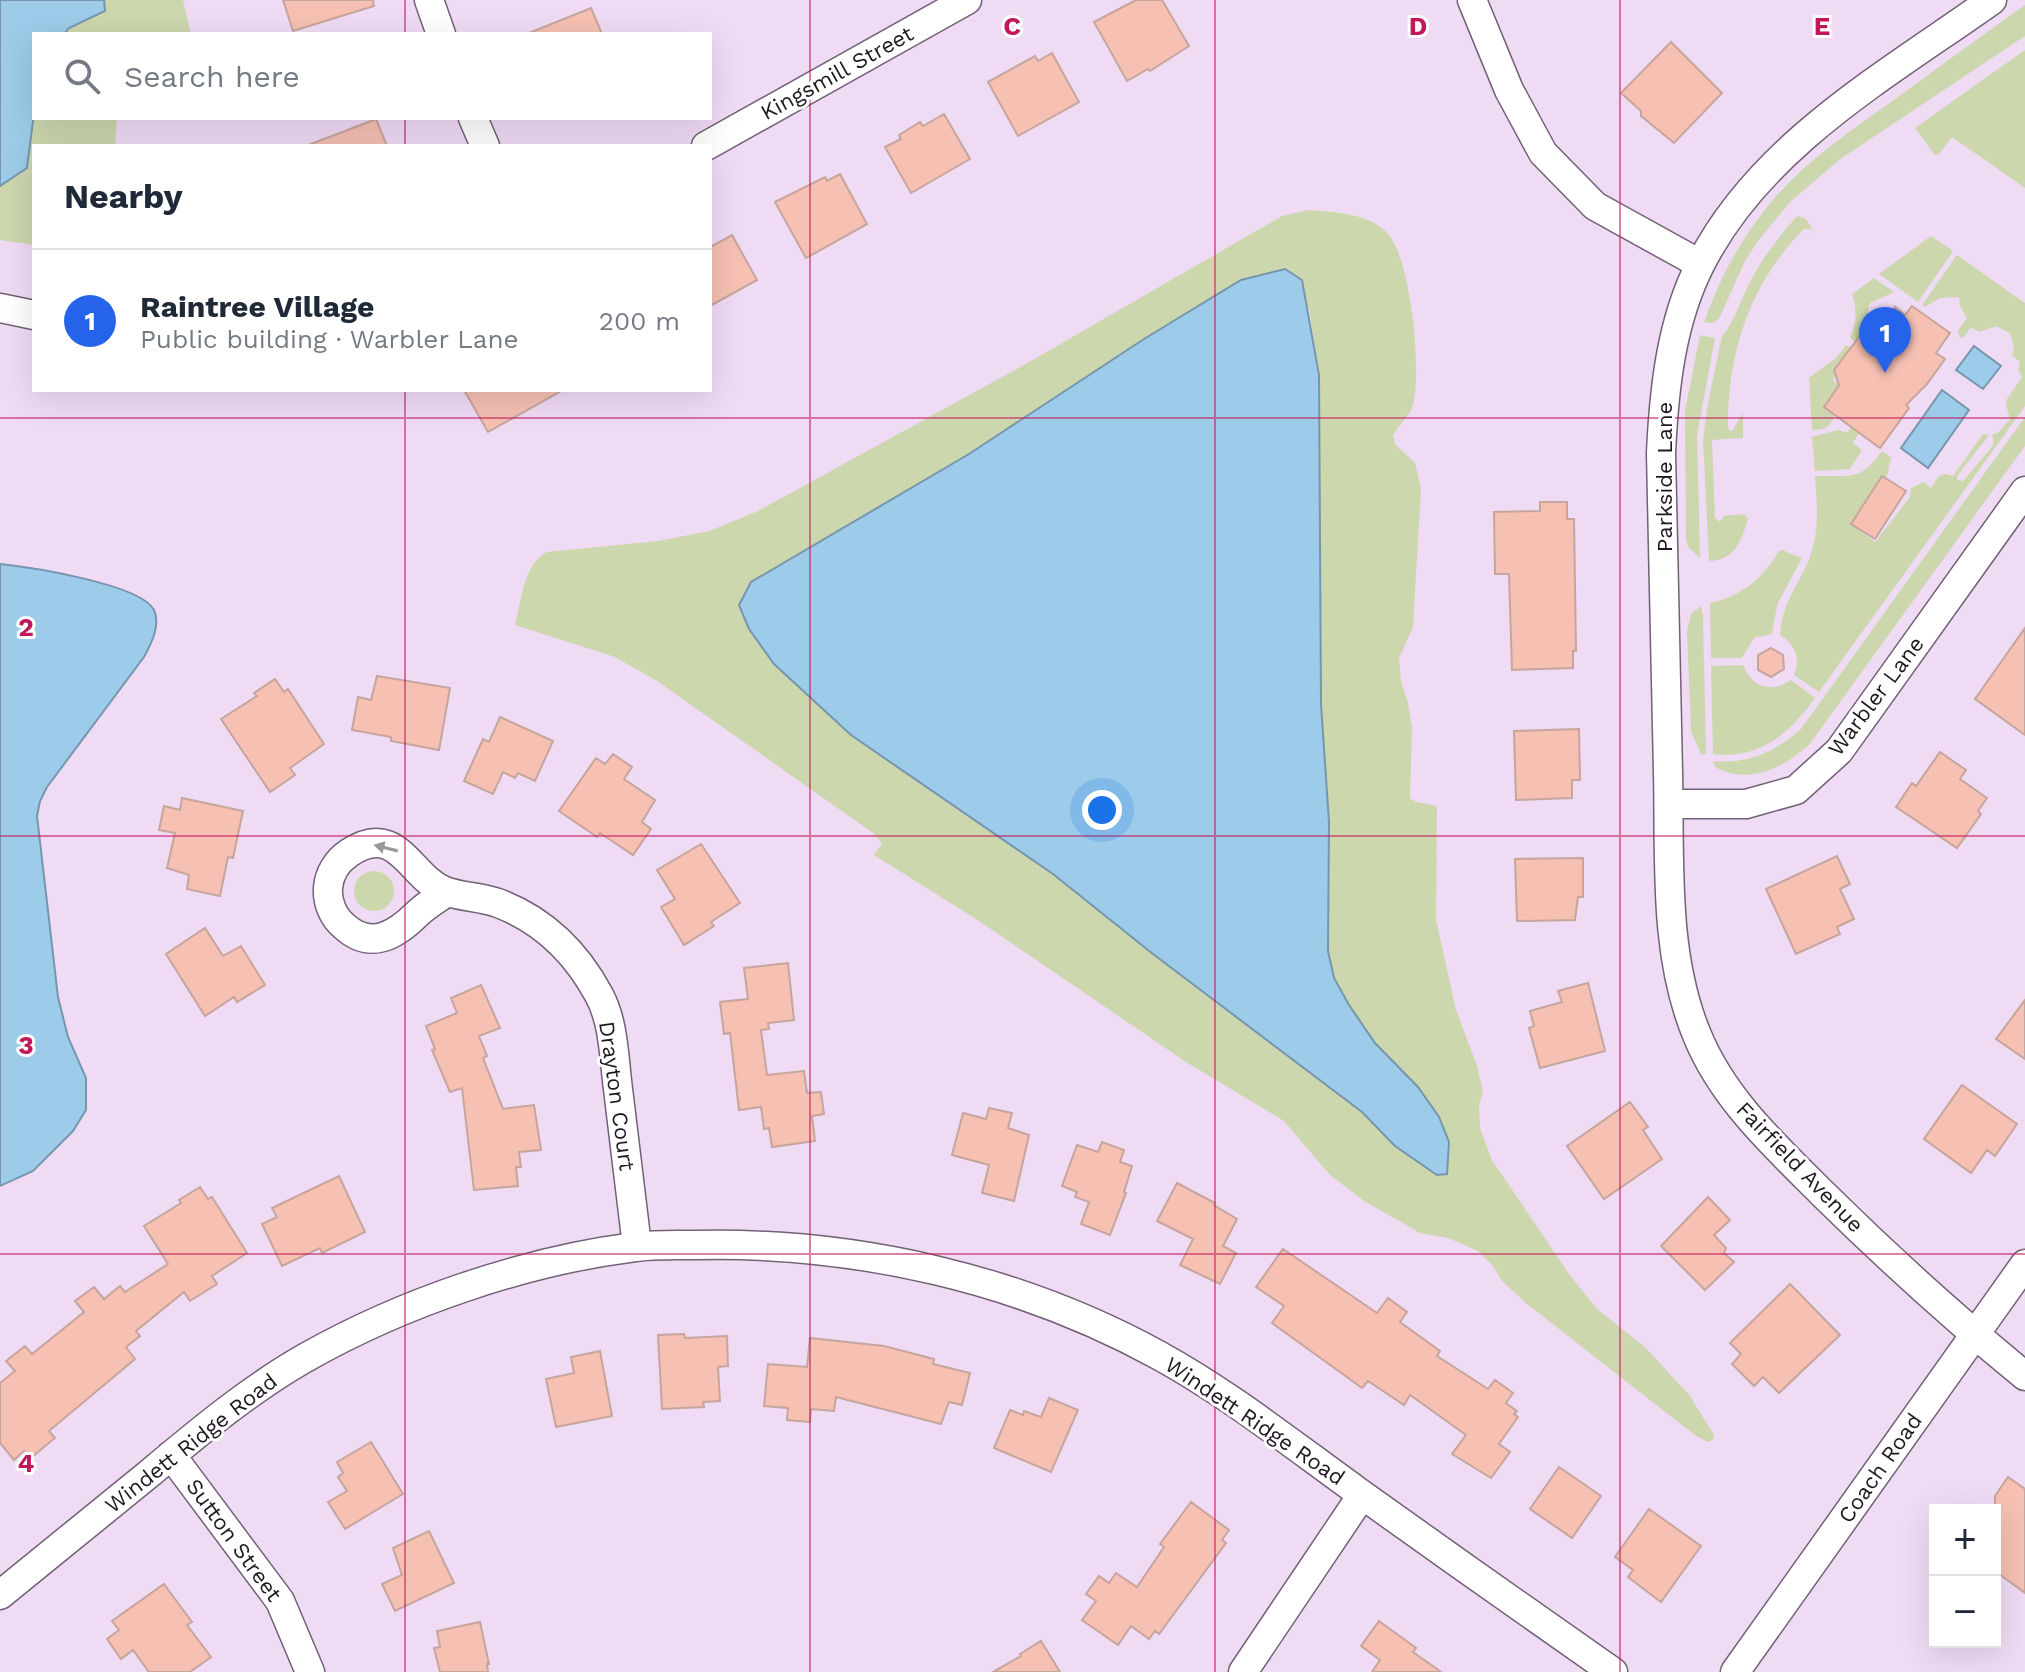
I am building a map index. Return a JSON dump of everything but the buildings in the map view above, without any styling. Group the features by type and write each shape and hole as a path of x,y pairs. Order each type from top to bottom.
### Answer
{"street":[{"path":"429,0 440,32"},
{"name":"Kingsmill Street","path":"710,144 967,0"},
{"path":"1472,0 1509,90 1543,153 1595,206 1700,264"},
{"name":"Parkside Lane","path":"1669,804 1661,453 1664,396 1681,317 1700,264 1729,219 1767,172 1811,132 1992,0"},
{"path":"474,120 484,144"},
{"path":"0,308 32,315"},
{"name":"Warbler Lane","path":"1669,804 1746,804 1796,790 1839,751 2025,491"},
{"name":"Fairfield Avenue","path":"1669,804 1672,922 1679,981 1697,1035 1724,1085 1760,1131 1878,1248 2025,1376"},
{"name":"Drayton Court","path":"447,892 498,903 530,918 558,939 584,969 601,998 611,1033 637,1246"},
{"name":"Windett Ridge Road","path":"0,1595 237,1401 294,1365 389,1316 552,1262 637,1246 740,1244 833,1251 913,1265 993,1286 1086,1320 1160,1356 1231,1400 1613,1672"},
{"name":"Coach Road","path":"1735,1672 2025,1264"},
{"name":"Sutton Street","path":"171,1455 280,1601 310,1672"},
{"path":"1243,1672 1362,1495"}],"green space":[{"path":"104,0 183,0 191,32 66,32 105,11"},
{"path":"2025,5 2025,36 1839,160 1790,202 1745,261 1719,319 1712,323 1704,322 1720,282 1741,244 1787,185 1837,141"},
{"path":"2025,50 2025,188 1952,137 1935,155 1915,128"},
{"path":"33,120 117,120 115,144 32,144 32,245 0,240 0,186 27,168"},
{"path":"1308,210 1352,215 1372,222 1389,235 1397,249 1409,292 1415,344 1415,389 1413,405 1393,436 1395,444 1415,463 1421,488 1413,627 1399,658 1412,728 1410,798 1437,806 1436,919 1456,1010 1483,1091 1479,1106 1480,1128 1492,1160 1569,1274 1597,1309 1645,1347 1690,1396 1714,1435 1713,1440 1708,1442 1696,1436 1527,1304 1502,1281 1478,1251 1448,1238 1420,1233 1364,1201 1330,1175 1284,1121 1186,1062 976,919 874,855 882,843 873,833 657,681 615,657 515,625 528,574 539,557 547,552 658,541 709,531 756,512 1024,365 1282,216","holes":["1309,308 1319,375 1321,704 1329,822 1328,951 1334,978 1349,1005 1375,1043 1418,1087 1437,1175 1395,1146 1362,1112 1053,874 851,735 774,664 751,582 969,454 1144,339"]},
{"path":"1797,216 1806,219 1816,236 1811,229 1804,229 1769,272 1756,295 1738,345 1732,371 1728,426 1732,431 1743,413 1743,438 1712,440 1715,518 1720,522 1724,516 1744,514 1748,519 1736,548 1725,557 1709,561 1703,440 1722,336 1759,266"},
{"path":"1931,236 1953,251 1918,302 1879,274"},
{"path":"1957,255 2025,303 2025,406 1819,692 1794,675 1797,663 1795,652 1780,635 1787,603 1809,559 1815,539 1815,476 1853,475 1867,468 1882,451 1892,458 1887,476 1882,476 1859,529 1875,542 1910,497 1911,488 1924,482 1931,488 1939,476 1953,476 1983,434 1989,435 1957,476 1957,480 1963,481 1991,448 1994,442 1992,435 2010,419 2007,399 2022,377 2018,370 2020,362 2012,355 2014,347 2010,333 1996,326 1979,332 1971,327 1960,338 1958,331 1967,318 1959,297 1940,298 1925,307 1922,305"},
{"path":"1874,278 1894,292 1870,303 1869,324 1862,347 1850,338 1856,316 1852,294"},
{"path":"1700,335 1715,338 1697,435 1700,558 1688,547 1686,539 1685,411"},
{"path":"1846,345 1858,353 1840,361 1834,369 1833,380 1840,385 1826,402 1836,415 1828,426 1812,430 1809,378 1837,357"},
{"path":"2025,417 2025,446 1809,745 1787,761 1764,772 1740,775 1715,767 1713,761 1761,755 1801,729"},
{"path":"1851,427 1859,433 1853,443 1862,450 1850,469 1815,471 1812,437 1838,430 1847,433"},
{"path":"1782,550 1802,558 1777,605 1772,634 1754,638 1742,658 1711,658 1710,603 1732,596 1750,585"},
{"path":"1701,606 1706,754 1701,754 1691,731 1687,631 1691,614"},
{"path":"1743,665 1751,679 1762,686 1776,687 1791,680 1815,698 1784,733 1772,741 1745,753 1713,754 1711,666"},
{"path":"374,871 388,877 394,891 388,905 374,911 360,905 354,891 360,877"}],"water":[{"path":"0,0 104,0 105,11 66,32 32,32 33,120 27,168 0,186"},
{"path":"1285,269 1302,280 1319,375 1321,704 1329,822 1328,951 1334,978 1349,1005 1375,1043 1418,1087 1439,1117 1449,1142 1447,1174 1437,1175 1395,1146 1362,1112 1053,874 851,735 774,664 749,629 739,605 751,582 969,454 1144,339 1241,280"},
{"path":"1974,346 2001,366 1983,389 1956,370"},
{"path":"1942,390 1969,410 1928,468 1901,448"},
{"path":"0,564 83,578 129,592 154,610 156,622 144,657 47,787 40,801 37,816 58,997 68,1037 86,1078 86,1110 73,1131 33,1171 0,1186"}],"place":[{"name":"Raintree Village","path":"1885,373"}]}
